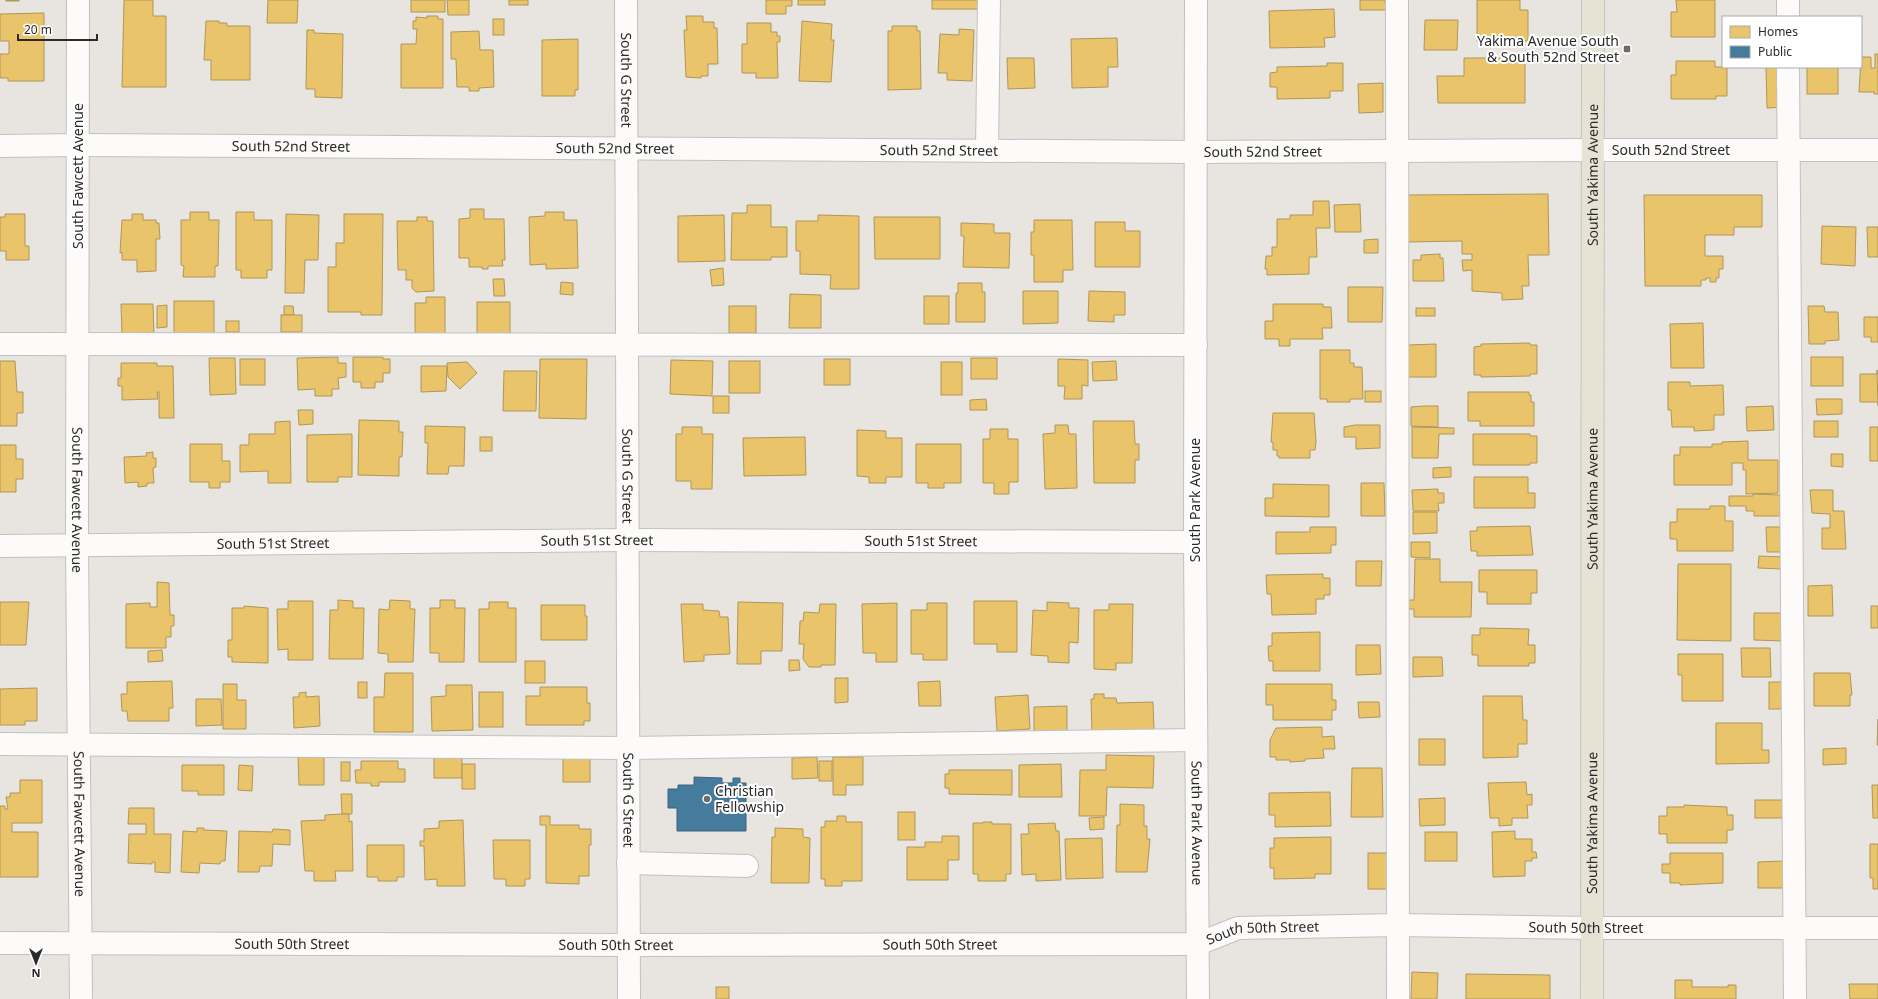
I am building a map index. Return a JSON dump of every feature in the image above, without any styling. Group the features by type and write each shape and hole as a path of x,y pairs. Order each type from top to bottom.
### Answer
{"main road":[{"name":"South Yakima Avenue","path":"1592,999 1593,0"}],"street":[{"name":"South Fawcett Avenue","path":"78,0 77,546 81,999"},
{"name":"South G Street","path":"626,0 629,999"},
{"path":"987,150 989,0"},
{"name":"South Park Avenue","path":"1196,0 1195,542 1198,999"},
{"path":"1397,0 1398,999"},
{"path":"1788,0 1788,16"},
{"path":"1788,68 1795,999"},
{"name":"South 52nd Street","path":"0,146 78,145 1196,152 1398,150 1878,150"},
{"path":"0,344 1196,345"},
{"name":"South 51st Street","path":"0,546 627,540 1195,542"},
{"path":"0,744 628,748 1196,740"},
{"path":"628,864 748,866"},
{"name":"South 50th Street","path":"0,943 628,945 1198,944 1238,928 1398,925 1592,928 1878,928"}],"building: Homes":[{"path":"19,0 19,1 6,1"},
{"path":"124,0 153,0 153,16 166,16 166,87 122,87"},
{"path":"268,0 298,0 297,23 267,23"},
{"path":"411,0 445,0 445,12 411,12"},
{"path":"447,0 469,0 469,15 448,15"},
{"path":"509,0 528,0 528,5 509,5"},
{"path":"766,0 792,0 792,6 786,6 786,14 766,14"},
{"path":"798,0 825,0 825,5 798,5"},
{"path":"932,0 980,0 980,9 932,9"},
{"path":"1360,0 1385,0 1386,10 1360,10"},
{"path":"1477,0 1520,0 1520,10 1528,10 1528,41 1477,41"},
{"path":"1676,0 1715,0 1715,37 1671,37 1671,12 1677,12"},
{"path":"1334,9 1335,37 1324,38 1325,47 1270,48 1269,11"},
{"path":"44,13 44,81 8,81 8,78 0,78 0,54 9,54 9,41 0,41 0,14"},
{"path":"427,16 438,16 438,19 443,19 443,88 401,88 401,44 416,44 417,29 413,29 413,21 416,21 416,17 427,18"},
{"path":"686,16 703,16 703,22 714,22 714,28 717,28 718,64 708,64 708,76 701,76 701,78 686,77 684,30 687,30"},
{"path":"493,19 504,19 504,35 493,35"},
{"path":"1425,20 1458,20 1457,50 1424,50"},
{"path":"206,21 219,21 219,23 227,23 227,26 250,26 250,80 211,80 211,60 204,60"},
{"path":"802,21 832,24 831,40 834,40 831,82 799,81"},
{"path":"747,23 771,23 771,32 777,32 777,36 780,36 780,42 777,42 778,78 756,78 756,73 742,73 742,44 747,44"},
{"path":"892,26 917,26 917,31 920,31 921,89 888,90 888,31 892,31"},
{"path":"959,29 974,30 972,81 947,80 947,73 938,73 940,34 959,35"},
{"path":"307,30 314,30 314,33 343,34 342,98 315,97 315,89 306,89"},
{"path":"479,31 480,50 493,50 494,87 479,88 479,91 469,91 469,87 457,87 456,59 451,59 451,32"},
{"path":"1117,38 1118,67 1108,67 1108,87 1072,88 1071,39"},
{"path":"578,39 578,90 575,90 575,96 542,96 542,40"},
{"path":"1875,54 1878,54 1878,94 1874,94 1874,92 1859,92 1862,57 1871,57 1871,68 1875,68"},
{"path":"1007,58 1034,58 1035,88 1008,89"},
{"path":"1464,58 1525,58 1525,103 1438,103 1437,76 1464,76"},
{"path":"1676,61 1715,61 1715,67 1727,68 1727,96 1716,96 1716,99 1671,99 1671,75 1676,75"},
{"path":"1327,63 1343,63 1343,91 1330,91 1330,98 1277,99 1277,87 1270,87 1270,73 1277,72 1277,67 1327,66"},
{"path":"1766,68 1785,68 1786,107 1767,108"},
{"path":"1807,68 1838,68 1838,94 1807,94"},
{"path":"1383,83 1383,112 1359,113 1358,84"},
{"path":"1548,194 1549,255 1528,255 1529,286 1522,286 1523,299 1502,300 1502,293 1472,291 1472,270 1463,271 1462,260 1472,260 1472,254 1462,254 1462,241 1407,242 1407,195"},
{"path":"1644,195 1762,195 1762,227 1734,227 1734,235 1705,235 1705,256 1723,256 1723,269 1719,269 1719,278 1716,278 1716,282 1710,282 1710,278 1706,278 1706,280 1701,280 1701,286 1645,286"},
{"path":"1313,201 1329,201 1330,228 1316,228 1317,257 1309,257 1309,274 1267,275 1267,269 1265,269 1266,256 1272,256 1272,247 1277,247 1277,219 1290,219 1290,215 1313,215"},
{"path":"1360,204 1361,232 1335,232 1334,205"},
{"path":"747,205 771,205 771,227 787,227 787,257 771,257 771,260 731,260 732,213 747,213"},
{"path":"470,209 484,209 484,219 504,219 505,260 502,260 503,266 488,266 488,269 482,269 482,267 469,267 469,258 459,258 459,219 470,218"},
{"path":"190,212 209,212 209,220 219,220 218,266 215,266 215,277 183,277 184,266 181,265 181,220 190,220"},
{"path":"236,212 254,212 254,220 272,220 272,270 267,270 267,278 241,278 241,270 236,270"},
{"path":"545,212 564,212 564,220 577,220 578,268 546,269 546,264 530,265 529,217 545,216"},
{"path":"5,214 25,214 25,246 29,246 29,260 6,260 6,251 0,251 0,217 5,217"},
{"path":"132,214 143,214 143,220 156,220 156,223 159,223 160,239 156,239 156,271 137,272 137,260 122,260 122,252 120,253 122,220 132,220"},
{"path":"286,214 319,215 318,260 305,260 304,293 285,293"},
{"path":"344,214 383,214 382,315 361,315 361,312 328,312 328,267 336,267 336,243 344,243"},
{"path":"724,215 725,261 678,262 678,216"},
{"path":"818,215 859,216 859,289 830,289 831,275 800,274 800,251 796,251 796,221 818,221"},
{"path":"417,217 427,217 427,221 433,221 434,291 416,292 412,288 412,280 406,280 406,270 398,270 397,221 417,221"},
{"path":"874,217 940,217 940,259 875,259"},
{"path":"1034,220 1072,220 1073,270 1063,270 1063,282 1034,282 1034,255 1031,255 1031,232 1034,232"},
{"path":"1095,222 1125,222 1125,231 1140,231 1140,267 1095,267"},
{"path":"961,223 994,224 994,233 1010,233 1009,268 963,267 964,236 961,236"},
{"path":"1822,226 1856,227 1855,266 1821,264"},
{"path":"1867,227 1878,227 1878,257 1868,257"},
{"path":"1378,239 1378,253 1364,253 1364,240"},
{"path":"1440,254 1440,258 1443,258 1444,281 1413,281 1413,260 1421,260 1421,255"},
{"path":"723,268 724,285 712,286 710,270"},
{"path":"493,279 504,279 505,296 494,296"},
{"path":"561,282 573,283 573,295 560,294"},
{"path":"958,283 982,283 982,292 985,292 985,322 956,322 956,293 958,293"},
{"path":"1348,287 1383,287 1382,322 1348,322"},
{"path":"1023,291 1058,291 1058,323 1023,324"},
{"path":"1089,291 1125,292 1125,315 1114,315 1114,322 1088,321"},
{"path":"790,294 821,295 821,328 789,328"},
{"path":"924,296 949,296 949,324 924,324"},
{"path":"426,297 445,297 445,336 415,336 415,303 426,303"},
{"path":"174,301 214,301 214,335 174,335"},
{"path":"477,302 510,302 510,337 477,337"},
{"path":"121,304 153,304 154,335 122,335"},
{"path":"1273,304 1323,304 1323,307 1331,307 1332,328 1322,328 1323,339 1290,339 1290,346 1279,346 1279,339 1265,339 1265,321 1273,321"},
{"path":"167,305 167,327 157,328 157,306"},
{"path":"284,306 293,306 294,315 284,315"},
{"path":"729,306 756,306 756,333 729,333"},
{"path":"1808,306 1824,306 1825,312 1838,312 1839,340 1825,341 1825,344 1809,344"},
{"path":"1416,308 1435,308 1435,316 1416,316"},
{"path":"281,315 302,315 302,332 281,332"},
{"path":"1864,317 1878,317 1878,342 1871,342 1871,337 1864,337"},
{"path":"226,321 239,321 239,332 226,332"},
{"path":"1703,323 1704,368 1671,368 1670,324"},
{"path":"1530,343 1530,345 1537,345 1537,374 1530,374 1530,376 1481,377 1481,375 1474,375 1474,347 1481,346 1481,344"},
{"path":"1436,344 1436,377 1408,377 1408,345"},
{"path":"1320,350 1350,350 1350,363 1354,363 1354,367 1362,367 1363,399 1350,399 1350,402 1327,402 1327,399 1320,399"},
{"path":"338,357 338,363 346,363 346,377 338,378 339,389 332,389 332,396 315,396 315,389 298,390 297,358"},
{"path":"353,357 383,357 383,359 390,359 390,373 383,373 383,382 375,382 375,388 361,388 361,382 353,382"},
{"path":"1811,357 1843,357 1843,386 1811,386"},
{"path":"209,358 235,358 236,394 210,395"},
{"path":"971,358 997,358 997,379 971,379"},
{"path":"240,359 265,359 265,385 240,385"},
{"path":"540,359 587,359 586,419 539,418"},
{"path":"824,359 850,359 850,385 824,385"},
{"path":"1058,359 1088,360 1088,386 1082,385 1082,399 1064,399 1065,386 1058,386"},
{"path":"671,360 713,361 712,396 670,394"},
{"path":"0,361 15,361 17,392 23,392 23,413 17,413 17,426 0,426"},
{"path":"729,361 760,361 760,393 729,393"},
{"path":"1116,361 1117,380 1093,381 1092,362"},
{"path":"467,362 477,373 460,389 448,377 447,363"},
{"path":"941,362 962,362 962,395 941,395"},
{"path":"121,363 157,363 157,366 173,366 174,418 159,418 159,392 157,392 158,399 122,400 122,386 118,386 118,378 121,378"},
{"path":"421,366 447,366 446,391 421,392"},
{"path":"1877,370 1878,402 1860,402 1860,374 1877,374"},
{"path":"504,371 537,371 536,411 503,411"},
{"path":"1668,382 1690,382 1690,386 1723,385 1724,415 1714,415 1714,430 1694,431 1694,427 1672,427 1671,410 1668,410"},
{"path":"1365,391 1381,391 1381,402 1365,402"},
{"path":"1468,392 1529,392 1529,395 1531,395 1531,402 1534,402 1534,426 1480,426 1480,421 1468,421"},
{"path":"713,396 729,396 729,413 713,413"},
{"path":"986,399 987,410 970,410 970,400"},
{"path":"1816,399 1842,399 1842,414 1817,415"},
{"path":"1438,406 1438,427 1411,426 1411,407"},
{"path":"1773,406 1774,430 1747,431 1746,407"},
{"path":"298,410 313,410 313,424 299,425"},
{"path":"1273,413 1314,413 1316,442 1315,450 1310,450 1310,458 1279,458 1279,456 1277,456 1277,450 1273,450 1273,442 1271,442"},
{"path":"359,420 399,421 399,432 403,432 402,457 399,457 399,476 358,475"},
{"path":"290,421 291,483 268,483 268,471 240,472 240,445 249,445 249,434 275,434 275,422"},
{"path":"1093,421 1134,421 1135,444 1139,444 1139,460 1135,460 1135,483 1094,483"},
{"path":"1814,421 1838,421 1838,437 1814,437"},
{"path":"1055,425 1068,425 1069,434 1076,434 1077,488 1045,489 1043,434 1055,433"},
{"path":"1355,425 1380,425 1380,448 1356,449 1356,437 1344,437 1344,427"},
{"path":"425,426 465,427 464,466 449,466 448,474 427,474 428,443 425,443"},
{"path":"682,427 702,427 702,434 713,434 712,489 691,489 691,481 676,481 676,434 682,434"},
{"path":"1412,427 1454,428 1454,434 1439,434 1438,458 1412,458"},
{"path":"1870,427 1878,427 1878,461 1870,461"},
{"path":"990,429 1008,429 1008,439 1018,439 1018,482 1009,482 1009,494 994,494 994,483 983,483 983,439 990,439"},
{"path":"857,430 886,431 886,438 902,438 902,477 886,477 886,483 869,483 869,477 857,476"},
{"path":"352,434 352,477 338,477 338,482 307,482 307,435"},
{"path":"1473,434 1530,434 1530,436 1537,436 1537,463 1530,463 1530,465 1473,465"},
{"path":"480,437 492,437 492,451 480,451"},
{"path":"805,437 806,475 744,476 743,438"},
{"path":"1748,441 1748,460 1778,460 1778,493 1746,494 1746,470 1743,470 1743,463 1732,463 1732,485 1674,485 1674,455 1680,455 1680,447 1712,447 1712,444 1722,444 1722,442"},
{"path":"190,444 222,444 222,461 230,461 230,482 220,482 220,488 209,488 209,482 190,482"},
{"path":"916,444 961,444 961,483 944,483 944,488 928,488 928,483 916,483"},
{"path":"0,445 16,445 16,459 23,459 23,479 16,479 16,492 0,492"},
{"path":"153,452 153,458 156,458 156,467 153,468 154,483 147,483 147,486 138,487 138,482 125,483 124,457 147,456 146,453"},
{"path":"1831,454 1843,454 1843,467 1831,466"},
{"path":"1451,467 1451,477 1433,478 1433,468"},
{"path":"1474,477 1528,477 1528,493 1535,493 1535,508 1474,508"},
{"path":"1361,483 1384,483 1385,516 1361,516"},
{"path":"1273,484 1329,485 1329,517 1265,516 1265,498 1273,498"},
{"path":"1438,489 1438,493 1444,493 1444,503 1438,503 1439,511 1413,511 1412,490"},
{"path":"1810,490 1833,490 1833,511 1844,511 1846,549 1822,549 1822,528 1830,528 1830,514 1812,513"},
{"path":"1753,494 1780,495 1780,516 1754,516 1754,511 1746,511 1746,506 1729,506 1729,496 1753,496"},
{"path":"1710,506 1725,506 1725,521 1733,521 1733,551 1677,551 1677,539 1670,539 1670,522 1677,522 1677,509 1710,509"},
{"path":"1413,512 1437,512 1437,533 1413,534"},
{"path":"1530,526 1533,555 1477,556 1477,551 1471,551 1470,531 1477,531 1477,527"},
{"path":"1310,527 1336,527 1336,545 1331,545 1331,553 1276,554 1276,532 1310,532"},
{"path":"1766,527 1783,527 1784,552 1767,552"},
{"path":"1411,542 1430,542 1430,558 1411,557"},
{"path":"1759,556 1783,557 1782,569 1758,568"},
{"path":"1415,559 1440,559 1440,582 1472,582 1471,617 1414,617 1414,609 1408,609 1408,600 1414,600"},
{"path":"1356,561 1382,561 1381,586 1356,586"},
{"path":"1678,564 1731,564 1731,641 1677,640"},
{"path":"1479,570 1537,570 1537,593 1531,593 1531,604 1487,604 1487,592 1479,592"},
{"path":"1323,574 1323,578 1330,578 1330,595 1324,595 1324,599 1316,599 1316,614 1272,615 1271,594 1267,594 1266,575"},
{"path":"157,582 169,583 170,615 174,615 174,626 171,626 171,637 166,637 166,648 126,648 126,604 150,603 150,607 157,607"},
{"path":"1832,585 1833,616 1808,616 1808,586"},
{"path":"338,600 353,601 353,608 364,608 363,659 329,659 330,610 338,610"},
{"path":"390,600 410,601 410,609 415,609 413,662 388,662 388,654 378,653 379,609 389,610"},
{"path":"440,600 455,600 455,608 465,608 464,662 439,662 439,653 430,653 430,608 440,608"},
{"path":"288,601 313,601 313,660 288,660 288,649 278,650 277,609 288,609"},
{"path":"974,601 1017,601 1017,652 997,652 997,644 974,644"},
{"path":"0,602 29,602 26,645 0,645"},
{"path":"489,602 508,602 508,608 516,608 516,662 479,662 479,609 489,609"},
{"path":"738,602 783,603 782,651 761,651 761,664 737,664"},
{"path":"1047,602 1069,603 1069,608 1079,608 1078,643 1069,642 1069,663 1048,662 1048,656 1031,655 1033,610 1047,611"},
{"path":"897,603 897,662 876,662 876,653 863,653 862,604"},
{"path":"927,603 947,603 947,660 923,660 923,654 911,654 911,610 927,610"},
{"path":"681,604 703,604 703,610 719,611 720,617 728,617 730,654 704,655 704,661 684,662"},
{"path":"820,604 836,604 835,665 809,667 803,659 804,644 799,644 800,621 803,621 804,612 819,613"},
{"path":"1109,604 1133,604 1132,663 1116,663 1116,670 1094,669 1094,610 1109,610"},
{"path":"541,605 585,605 585,616 587,616 587,640 541,640"},
{"path":"244,606 268,608 268,663 232,662 232,657 228,657 228,640 232,640 232,608 244,608"},
{"path":"1871,606 1878,606 1878,628 1871,628"},
{"path":"1754,613 1785,613 1784,641 1754,640"},
{"path":"1480,628 1529,629 1528,645 1535,645 1535,663 1529,663 1529,666 1478,666 1478,655 1472,655 1472,635 1480,635"},
{"path":"1320,632 1320,671 1273,671 1273,661 1269,661 1268,646 1272,646 1272,633"},
{"path":"1356,645 1380,645 1381,674 1356,675"},
{"path":"1741,648 1770,648 1771,677 1742,677"},
{"path":"162,650 163,661 148,662 148,651"},
{"path":"1678,654 1723,654 1723,701 1682,701 1682,675 1678,675"},
{"path":"1413,657 1442,657 1443,676 1413,677"},
{"path":"789,660 799,660 800,670 789,671"},
{"path":"525,661 545,661 545,683 525,683"},
{"path":"385,673 413,673 413,732 374,732 374,697 384,697"},
{"path":"1814,673 1850,673 1852,695 1850,695 1850,706 1814,706"},
{"path":"835,678 848,678 848,702 835,703"},
{"path":"172,681 173,708 169,708 169,721 128,721 127,711 122,711 121,694 127,694 127,682"},
{"path":"940,681 941,706 919,706 918,682"},
{"path":"358,682 367,682 367,698 358,698"},
{"path":"1769,682 1784,682 1784,709 1769,709"},
{"path":"223,684 237,684 237,700 246,700 246,729 223,729"},
{"path":"1266,684 1332,684 1332,700 1336,700 1336,710 1332,710 1332,720 1273,720 1273,705 1266,705"},
{"path":"446,685 472,685 473,730 432,731 431,697 446,696"},
{"path":"540,687 587,687 587,703 590,703 590,721 584,721 584,725 526,725 526,696 540,696"},
{"path":"37,688 37,721 25,721 25,725 0,725 0,689"},
{"path":"306,692 306,697 319,696 320,726 294,728 293,697 299,697 299,693"},
{"path":"479,692 503,692 503,727 479,727"},
{"path":"1094,694 1104,694 1104,698 1116,698 1117,703 1153,702 1154,731 1092,732 1091,699 1094,699"},
{"path":"1028,695 1030,729 997,731 995,697"},
{"path":"1483,696 1522,696 1523,720 1527,720 1527,744 1518,744 1518,757 1483,758"},
{"path":"196,699 221,699 222,725 196,726"},
{"path":"1358,702 1379,702 1380,717 1359,718"},
{"path":"1067,706 1067,733 1034,734 1034,707"},
{"path":"1878,719 1878,745 1877,745"},
{"path":"1716,723 1762,723 1762,750 1769,750 1769,763 1716,764"},
{"path":"1322,727 1322,737 1334,736 1335,749 1323,749 1324,758 1305,759 1305,761 1290,762 1290,760 1276,760 1276,757 1270,757 1270,740 1276,728"},
{"path":"1419,739 1445,739 1445,765 1419,765"},
{"path":"1846,748 1846,764 1823,765 1823,749"},
{"path":"1106,755 1154,756 1153,788 1107,787 1106,816 1079,816 1080,770 1106,770"},
{"path":"563,756 590,756 590,782 563,782"},
{"path":"298,757 324,757 324,785 299,785"},
{"path":"434,757 462,757 462,778 434,778"},
{"path":"817,757 818,778 792,779 792,758"},
{"path":"833,757 863,757 863,785 846,785 846,795 833,795"},
{"path":"361,761 398,761 398,769 405,769 405,782 379,782 379,786 371,786 371,783 356,783 355,770 361,770"},
{"path":"819,761 832,761 832,781 819,781"},
{"path":"341,762 350,762 350,781 341,781"},
{"path":"462,764 475,764 475,789 462,789"},
{"path":"1061,764 1062,797 1019,797 1019,765"},
{"path":"182,765 224,765 224,795 198,795 198,791 182,791"},
{"path":"239,765 253,766 252,791 238,790"},
{"path":"1352,768 1382,768 1383,817 1351,817"},
{"path":"949,770 1012,770 1012,795 949,794 949,788 945,788 945,774 949,774"},
{"path":"20,780 42,780 42,823 12,823 12,832 38,832 38,877 0,877 0,806 5,806 5,809 8,809 6,797 10,797 10,793 20,793"},
{"path":"1526,782 1527,795 1532,794 1532,805 1527,805 1528,818 1512,818 1512,825 1499,826 1499,818 1490,818 1488,783"},
{"path":"1872,785 1878,785 1878,818 1873,818"},
{"path":"1330,792 1331,826 1275,827 1275,815 1269,815 1269,793"},
{"path":"341,794 352,794 352,814 342,814"},
{"path":"1445,798 1445,825 1420,826 1419,799"},
{"path":"1755,800 1784,800 1784,818 1755,818"},
{"path":"1120,804 1144,805 1144,826 1147,826 1147,839 1150,839 1147,872 1116,872 1117,825 1120,825"},
{"path":"1684,805 1727,807 1727,815 1733,815 1733,830 1727,830 1727,843 1667,843 1667,834 1659,834 1659,816 1667,816 1667,807 1684,807"},
{"path":"129,808 154,808 154,834 171,834 170,873 155,872 155,862 152,862 152,864 128,863 129,834 146,834 146,824 128,824"},
{"path":"898,812 915,812 915,840 898,840"},
{"path":"349,814 349,822 352,821 353,871 335,871 336,881 314,881 314,871 305,871 301,821 325,820 325,815"},
{"path":"540,816 550,816 550,825 579,825 579,829 591,829 591,845 589,845 589,876 579,876 579,884 546,883 546,825 540,825"},
{"path":"837,816 846,816 846,822 862,822 862,881 842,881 842,886 825,886 825,879 821,879 821,827 825,827 825,821 837,821"},
{"path":"1104,817 1104,829 1090,830 1089,818"},
{"path":"463,820 465,886 437,886 437,879 425,880 424,846 420,846 420,841 424,841 424,829 439,828 439,821"},
{"path":"992,822 992,824 1011,824 1011,874 1006,874 1006,881 978,881 978,874 973,874 973,823"},
{"path":"1055,823 1056,831 1059,831 1061,880 1036,881 1036,874 1022,875 1021,834 1029,834 1028,824"},
{"path":"197,828 204,828 204,830 227,831 225,861 221,861 220,864 200,863 199,873 181,872 183,831 197,832"},
{"path":"775,828 803,829 803,837 810,838 809,883 771,883 772,837 775,837"},
{"path":"273,829 290,830 290,845 273,844 272,866 260,866 259,872 238,872 239,831 272,832"},
{"path":"1515,831 1515,839 1532,839 1532,852 1536,852 1537,858 1532,858 1532,861 1525,861 1525,876 1493,877 1492,832"},
{"path":"1425,832 1457,832 1457,861 1425,861"},
{"path":"942,836 959,836 959,860 948,860 948,880 907,880 907,847 925,847 925,842 942,842"},
{"path":"1331,837 1331,874 1315,874 1315,878 1274,879 1274,868 1270,868 1270,848 1274,848 1274,838"},
{"path":"1102,838 1103,878 1066,879 1065,839"},
{"path":"493,840 530,840 530,879 525,879 525,886 506,886 506,879 494,879"},
{"path":"1870,844 1878,844 1878,889 1873,889 1873,878 1870,878"},
{"path":"367,845 404,845 404,877 397,877 397,881 378,881 378,877 367,877"},
{"path":"1368,853 1387,853 1387,889 1368,889"},
{"path":"1670,853 1723,853 1723,883 1680,885 1680,883 1670,883 1670,873 1662,873 1662,864 1670,864"},
{"path":"1784,861 1784,888 1758,888 1758,862"},
{"path":"1412,972 1438,973 1437,999 1411,999"},
{"path":"1466,974 1550,975 1550,999 1466,999"},
{"path":"1675,980 1692,980 1692,987 1728,987 1728,985 1736,985 1736,999 1675,999"},
{"path":"1849,984 1878,984 1878,999 1850,999"},
{"path":"716,987 729,987 729,999 716,999"}],"building: Public":[{"name":"Christian Fellowship","path":"694,777 722,778 722,783 733,783 733,778 740,778 740,783 746,783 746,831 677,831 677,808 668,808 668,789 678,789 678,785 694,785"}],"place":[{"name":"Yakima Avenue South & South 52nd Street","path":"1627,49"},
{"name":"Christian Fellowship","path":"707,799"}]}
